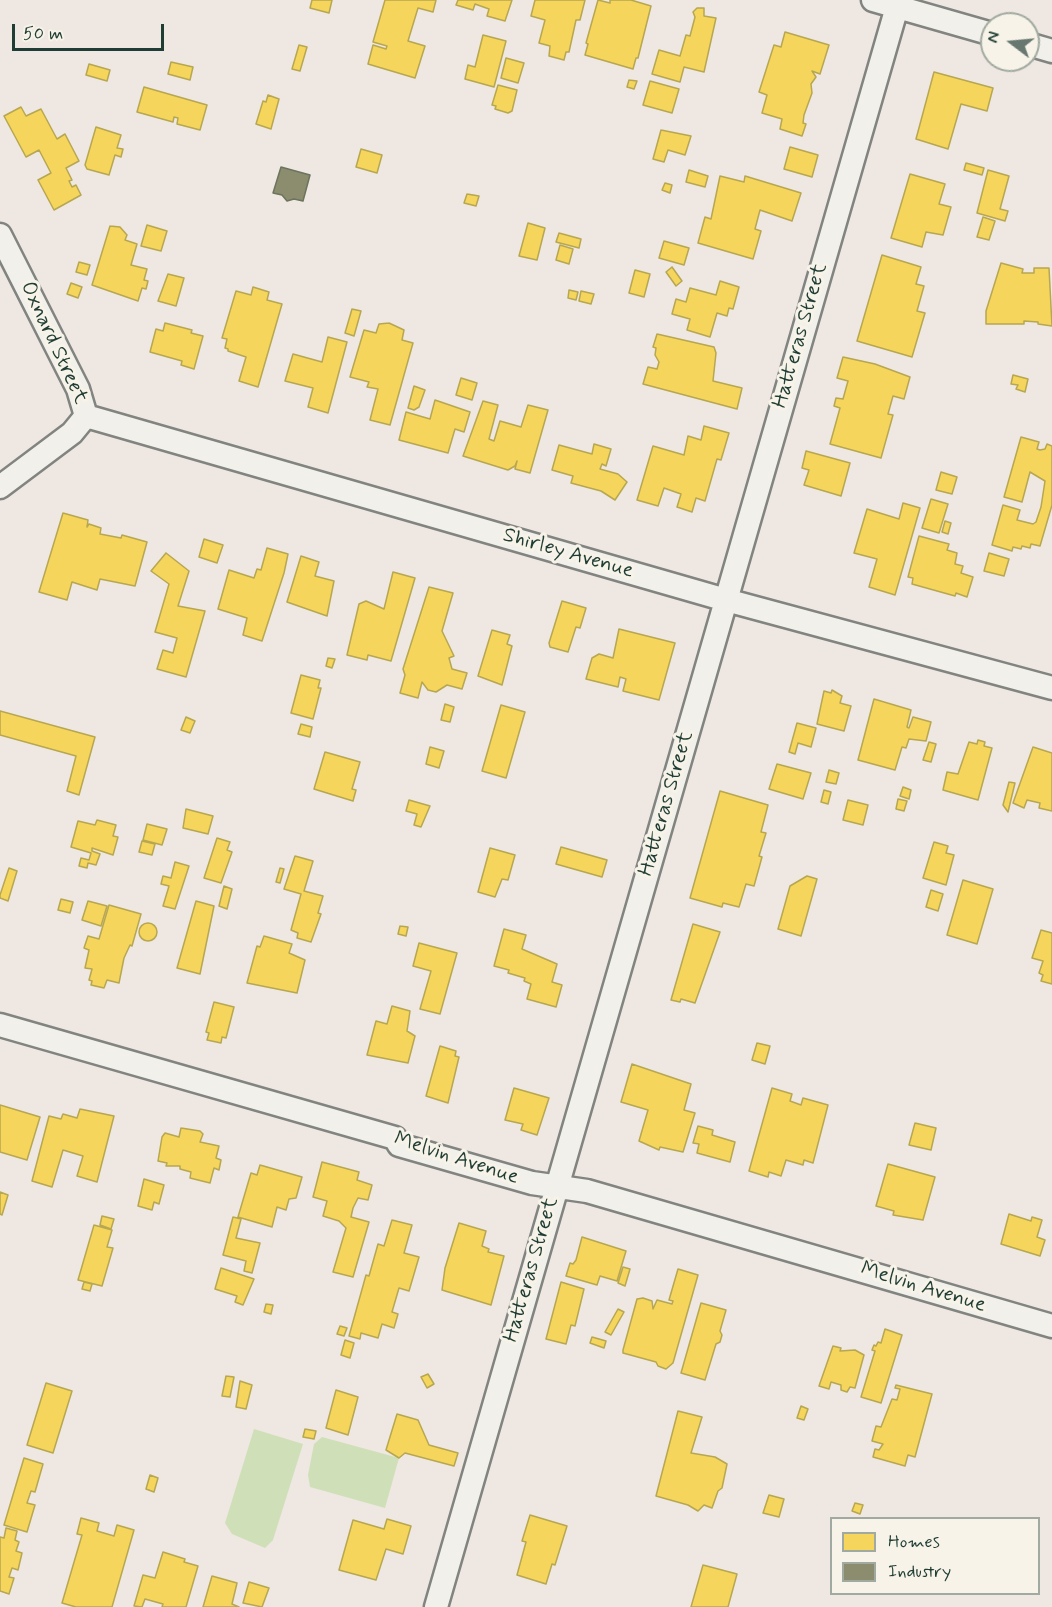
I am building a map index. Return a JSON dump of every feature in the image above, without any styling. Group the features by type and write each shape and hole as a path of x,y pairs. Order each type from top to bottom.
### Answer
{"street":[{"path":"873,0 898,3 980,30"},
{"name":"Hatteras Street","path":"436,1607 898,3"},
{"name":"Oxnard Street","path":"0,235 78,390 86,416 72,433 0,487"},
{"name":"Shirley Avenue","path":"86,416 726,600 1052,688"},
{"name":"Melvin Avenue","path":"0,1025 395,1138 399,1145 532,1183 598,1194 1052,1326"}],"green space":[{"path":"254,1429 303,1444 273,1540 265,1548 232,1534 225,1523"},
{"path":"322,1437 399,1458 385,1508 310,1487 308,1475 314,1444"}],"building: Homes":[{"path":"312,0 332,0 329,13 310,8"},
{"path":"385,0 436,0 433,12 418,8 408,41 425,46 415,78 368,64 373,45 386,49 387,46 373,42"},
{"path":"458,0 512,0 505,21 487,16 489,9 475,4 473,10 456,5"},
{"path":"535,0 585,0 580,20 576,20 569,52 566,52 564,60 549,56 550,46 539,43 545,20 531,16"},
{"path":"598,0 610,3 610,0 631,0 651,6 633,69 585,55"},
{"path":"697,8 704,8 704,16 716,18 704,72 684,67 680,82 652,74 659,50 680,56 686,35 690,36 695,17 693,12"},
{"path":"785,32 829,45 820,74 812,71 816,77 811,84 812,93 804,115 803,123 806,124 802,136 780,129 782,119 762,113 767,95 759,92 774,45 781,47"},
{"path":"483,35 506,41 494,87 465,79 468,65 475,67"},
{"path":"299,45 307,47 300,71 292,69"},
{"path":"506,58 524,63 518,83 501,78"},
{"path":"171,62 193,67 190,80 168,74"},
{"path":"89,64 110,70 107,81 86,75"},
{"path":"934,72 993,88 987,111 961,104 948,149 916,139"},
{"path":"629,80 637,81 634,89 627,87"},
{"path":"650,81 679,89 672,113 643,105"},
{"path":"498,85 517,90 512,111 508,113 495,109 496,106 492,105"},
{"path":"144,87 207,105 200,130 177,124 178,118 174,117 173,122 137,112"},
{"path":"268,95 279,99 271,129 256,124 263,101 266,102"},
{"path":"21,107 26,116 41,109 57,139 65,134 79,161 66,168 72,180 69,181 72,187 76,185 81,195 54,210 38,180 51,173 39,150 26,157 4,116"},
{"path":"96,127 121,135 117,148 123,149 121,157 115,155 109,175 87,169 85,165"},
{"path":"661,130 691,136 685,155 668,150 664,162 653,159"},
{"path":"790,147 818,155 812,177 784,169"},
{"path":"361,149 382,155 377,173 356,167"},
{"path":"966,163 984,168 982,175 964,170"},
{"path":"689,170 708,176 705,187 686,182"},
{"path":"988,170 1009,176 1000,209 1008,211 1005,221 977,213"},
{"path":"910,174 945,184 939,204 951,207 943,235 926,232 922,247 891,238"},
{"path":"720,176 744,182 745,176 801,193 792,221 760,210 755,229 761,231 753,259 698,243 705,217 711,219"},
{"path":"665,183 672,185 670,193 662,190"},
{"path":"467,194 479,196 476,206 464,203"},
{"path":"983,217 995,221 989,240 977,237"},
{"path":"528,223 545,228 537,260 519,256"},
{"path":"147,225 167,231 161,251 141,246"},
{"path":"110,226 120,227 127,235 125,240 137,244 131,265 147,269 144,280 148,281 146,289 142,288 138,301 92,285"},
{"path":"559,233 581,239 579,248 556,242"},
{"path":"664,241 689,248 684,265 659,258"},
{"path":"560,245 573,249 569,264 556,260"},
{"path":"882,255 921,267 916,284 924,286 917,311 925,313 912,357 857,341"},
{"path":"79,262 90,265 87,275 76,272"},
{"path":"1001,263 1023,269 1022,273 1034,273 1034,268 1049,268 1052,326 1024,321 1024,324 986,324 986,311"},
{"path":"672,267 682,281 676,286 666,272"},
{"path":"635,270 650,274 644,297 629,293"},
{"path":"168,274 184,278 176,306 158,301"},
{"path":"720,281 739,287 733,309 729,308 727,316 717,313 710,337 687,330 690,319 672,314 676,299 686,302 690,288 716,295"},
{"path":"71,283 82,287 78,298 67,294"},
{"path":"253,287 269,292 267,300 282,304 258,387 239,381 246,357 228,351 225,348 227,339 222,338 236,291 251,295"},
{"path":"569,290 578,292 576,300 568,298"},
{"path":"581,291 594,294 591,304 579,301"},
{"path":"352,309 361,311 354,336 345,333"},
{"path":"165,323 192,330 191,333 203,336 194,369 181,365 182,361 150,352 156,329 163,331"},
{"path":"389,323 404,330 402,340 413,343 390,425 370,420 378,389 367,387 369,382 350,377 364,330 376,333 379,324"},
{"path":"657,334 714,347 716,353 713,381 742,388 737,409 643,384 648,367 657,369 659,362 655,355 656,348 653,347"},
{"path":"328,337 347,342 328,413 308,407 313,388 285,381 293,354 322,362"},
{"path":"843,357 875,364 910,377 904,399 893,396 888,414 893,415 881,458 830,444 840,408 834,406 836,398 843,399 848,381 837,378"},
{"path":"1013,375 1028,379 1025,392 1016,389 1018,385 1011,384"},
{"path":"461,378 477,383 472,400 456,395"},
{"path":"414,386 425,390 419,407 414,410 408,408"},
{"path":"435,400 470,412 464,432 455,429 448,453 399,440 406,412 430,419"},
{"path":"483,401 498,405 489,439 494,441 500,421 521,427 528,405 548,410 530,473 515,469 517,461 515,466 508,470 463,456"},
{"path":"704,426 729,433 721,460 717,459 705,501 696,498 692,512 677,507 681,494 664,488 658,506 637,500 653,446 684,455 688,436 701,440"},
{"path":"1021,437 1039,442 1037,449 1040,450 1045,449 1047,444 1052,446 1052,505 1040,546 1031,544 1030,548 1013,547 1012,551 992,545 1003,505 1020,510 1017,520 1033,524 1036,522 1041,507 1045,481 1030,472 1022,502 1004,497"},
{"path":"594,444 611,449 606,466 602,464 600,469 618,474 627,482 615,500 601,491 571,483 573,476 552,470 559,445 592,454"},
{"path":"806,451 850,463 841,496 804,485 809,470 802,468"},
{"path":"941,472 957,477 952,494 936,490"},
{"path":"931,499 948,504 939,533 922,528"},
{"path":"903,503 920,508 895,595 869,587 877,559 854,553 867,509 899,519"},
{"path":"63,513 88,520 87,527 89,524 101,528 100,534 121,538 122,535 147,542 135,586 100,579 97,590 72,582 67,600 39,592"},
{"path":"945,521 951,523 948,534 942,532"},
{"path":"919,536 949,544 947,550 957,553 955,564 963,566 961,573 973,577 967,597 912,584 913,578 908,577"},
{"path":"204,539 223,545 217,563 199,557"},
{"path":"267,548 288,554 262,641 243,635 247,618 218,609 229,570 254,578 257,569 261,570"},
{"path":"166,553 189,571 178,606 205,611 186,677 157,669 163,650 173,653 177,638 155,632 169,584 151,571"},
{"path":"989,553 1009,559 1004,576 984,571"},
{"path":"301,556 319,562 315,576 334,581 327,616 287,602"},
{"path":"393,572 415,578 391,661 368,655 367,660 347,655 359,604 366,601 384,609"},
{"path":"429,587 453,593 442,631 454,656 449,658 452,669 467,673 462,689 447,685 436,692 428,690 422,682 418,698 400,693 405,675 403,669"},
{"path":"562,601 586,608 580,628 576,627 568,652 550,647 549,643"},
{"path":"619,629 675,643 659,700 623,691 626,679 620,677 618,687 586,679 592,658 599,654 613,658"},
{"path":"492,630 510,635 507,644 512,646 502,685 478,676"},
{"path":"328,658 335,659 332,668 326,666"},
{"path":"301,675 320,680 318,688 321,688 313,719 291,713"},
{"path":"832,690 842,696 840,703 851,706 844,731 817,724 824,691 831,693"},
{"path":"874,699 911,710 907,727 909,728 913,717 931,722 926,741 909,739 906,748 902,747 895,770 858,760"},
{"path":"445,704 454,707 450,722 441,720"},
{"path":"501,705 525,712 506,778 482,771"},
{"path":"0,711 95,737 79,795 67,791 76,756 0,735"},
{"path":"186,717 195,721 190,733 181,730"},
{"path":"797,723 816,728 811,747 798,743 795,754 789,752"},
{"path":"301,724 312,727 310,737 298,734"},
{"path":"978,740 985,742 984,746 992,748 978,800 943,790 947,772 958,774 969,742 977,744"},
{"path":"929,742 936,744 931,762 923,760"},
{"path":"430,747 444,751 439,768 426,764"},
{"path":"1033,747 1052,753 1052,811 1039,808 1040,803 1027,800 1024,808 1013,803"},
{"path":"325,752 360,762 352,789 356,790 353,801 314,789"},
{"path":"777,764 811,773 803,799 769,789"},
{"path":"829,770 839,773 836,784 826,782"},
{"path":"1009,782 1015,783 1008,812 1003,805"},
{"path":"903,787 911,790 909,799 900,796"},
{"path":"824,790 831,792 828,804 821,802"},
{"path":"720,791 768,805 761,832 766,833 759,856 762,857 754,886 746,884 739,907 723,903 722,907 690,898"},
{"path":"898,799 907,801 904,811 896,809"},
{"path":"409,800 430,806 421,827 414,825 417,814 406,811"},
{"path":"848,800 868,805 863,825 843,820"},
{"path":"186,809 213,816 208,834 183,828"},
{"path":"97,820 116,825 113,836 118,837 113,855 92,848 92,851 100,854 96,865 88,863 87,868 79,866 81,858 89,860 91,853 71,847 78,821 95,825"},
{"path":"147,824 167,829 162,845 143,840"},
{"path":"217,838 230,842 227,850 232,852 221,883 204,878"},
{"path":"142,841 155,844 152,855 139,852"},
{"path":"934,842 948,846 946,853 954,855 946,885 923,878"},
{"path":"561,847 607,860 602,877 556,864"},
{"path":"490,848 515,855 508,880 502,879 495,897 478,892"},
{"path":"295,856 313,861 304,891 323,896 318,913 321,914 311,942 297,938 298,933 291,930 301,894 284,889"},
{"path":"175,862 189,866 175,909 163,906 169,886 161,884 163,876 171,878"},
{"path":"9,868 17,871 8,901 0,898 0,895"},
{"path":"280,868 284,869 280,883 276,882"},
{"path":"807,876 817,879 801,936 778,929 790,886"},
{"path":"963,880 993,889 977,944 947,935"},
{"path":"224,886 232,889 227,909 219,906"},
{"path":"931,890 943,894 938,911 926,907"},
{"path":"61,899 73,902 70,913 58,910"},
{"path":"88,901 107,906 101,926 82,920"},
{"path":"196,901 214,906 200,974 177,968"},
{"path":"109,905 141,914 132,946 130,945 124,958 119,983 107,980 104,988 91,985 92,981 89,980 92,969 85,968 89,950 84,948 88,936 99,939"},
{"path":"148,923 154,926 157,932 154,938 148,941 142,938 139,932 142,926"},
{"path":"693,924 720,932 695,1003 681,999 680,1002 671,1000"},
{"path":"400,926 408,927 406,936 398,934"},
{"path":"504,929 526,935 522,949 557,964 552,982 562,985 556,1007 527,999 531,984 524,981 525,978 494,966"},
{"path":"1041,930 1052,933 1052,984 1041,981 1043,975 1039,973 1043,961 1032,958"},
{"path":"264,936 292,944 289,953 305,960 297,993 247,983 257,946 260,947"},
{"path":"419,943 457,953 440,1014 420,1009 431,971 413,966"},
{"path":"214,1002 234,1007 226,1038 222,1037 221,1043 207,1040 209,1033 206,1032"},
{"path":"392,1006 410,1011 407,1031 415,1036 408,1063 367,1055 376,1021 387,1024"},
{"path":"757,1043 770,1046 765,1064 752,1060"},
{"path":"440,1046 456,1051 455,1056 459,1057 448,1103 426,1096"},
{"path":"632,1064 691,1084 684,1110 695,1113 683,1152 660,1147 659,1150 639,1141 648,1110 621,1102"},
{"path":"514,1088 549,1098 537,1135 521,1130 523,1124 505,1120"},
{"path":"772,1088 792,1094 790,1101 801,1105 803,1098 828,1105 813,1163 804,1160 803,1165 786,1160 781,1176 769,1172 768,1177 749,1171"},
{"path":"0,1105 40,1117 27,1160 0,1152"},
{"path":"80,1109 114,1116 97,1182 77,1176 83,1156 63,1150 52,1187 32,1181 49,1116 61,1119 63,1114 77,1118"},
{"path":"915,1123 936,1128 931,1150 909,1145"},
{"path":"698,1126 713,1130 712,1135 735,1142 730,1162 697,1153 699,1144 693,1143"},
{"path":"181,1128 200,1131 203,1134 200,1142 219,1146 216,1158 221,1160 219,1170 214,1168 210,1183 190,1178 191,1172 180,1169 180,1166 166,1166 167,1163 158,1161 162,1137 165,1133 179,1137"},
{"path":"322,1162 359,1172 357,1180 372,1185 368,1200 358,1198 351,1217 369,1222 353,1277 333,1272 346,1228 339,1221 323,1216 327,1201 313,1197"},
{"path":"888,1164 935,1177 923,1220 893,1215 894,1211 876,1206"},
{"path":"260,1165 302,1177 296,1198 289,1199 286,1210 277,1207 272,1227 238,1217 251,1173 257,1175"},
{"path":"144,1179 164,1185 159,1204 154,1202 152,1210 138,1206"},
{"path":"0,1192 8,1195 2,1215 0,1214"},
{"path":"1009,1214 1031,1221 1032,1217 1042,1220 1037,1237 1045,1240 1040,1256 1001,1244"},
{"path":"102,1216 114,1219 111,1229 100,1225"},
{"path":"233,1217 241,1219 236,1238 260,1243 252,1273 244,1271 246,1261 223,1255"},
{"path":"392,1220 412,1225 404,1253 419,1257 409,1291 399,1288 392,1312 398,1314 394,1328 382,1324 378,1338 361,1333 360,1339 349,1336 366,1275 369,1276 378,1244 384,1246"},
{"path":"459,1223 486,1231 482,1246 489,1249 488,1252 504,1256 491,1305 442,1290 445,1268"},
{"path":"94,1225 112,1230 107,1247 113,1248 102,1286 78,1280"},
{"path":"582,1237 626,1251 617,1281 600,1276 597,1285 566,1276 570,1263 573,1264 576,1260"},
{"path":"623,1267 630,1269 625,1286 618,1283"},
{"path":"221,1268 254,1279 243,1305 235,1302 237,1296 215,1289"},
{"path":"678,1269 698,1275 673,1363 666,1369 658,1366 656,1362 623,1353 623,1350 637,1299 652,1301 653,1309 657,1300 672,1304 673,1301 669,1300"},
{"path":"84,1282 92,1284 90,1291 82,1289"},
{"path":"561,1282 584,1289 575,1326 571,1325 566,1344 546,1339"},
{"path":"701,1303 726,1310 720,1331 722,1335 720,1342 716,1344 705,1380 681,1373"},
{"path":"266,1304 273,1305 271,1314 264,1312"},
{"path":"618,1309 624,1312 611,1335 605,1332"},
{"path":"340,1326 347,1328 344,1336 337,1334"},
{"path":"885,1329 902,1335 881,1403 861,1397 875,1351 872,1350 874,1345 881,1343"},
{"path":"592,1337 606,1341 604,1348 590,1343"},
{"path":"345,1340 354,1343 350,1358 341,1355"},
{"path":"833,1346 841,1348 840,1351 855,1350 864,1355 855,1388 850,1387 847,1392 841,1390 841,1385 831,1382 829,1389 819,1386"},
{"path":"428,1374 434,1384 427,1388 421,1377"},
{"path":"226,1376 234,1377 230,1397 222,1396"},
{"path":"240,1381 252,1385 246,1409 236,1407"},
{"path":"46,1383 72,1391 53,1453 27,1445"},
{"path":"896,1385 932,1394 915,1457 908,1455 905,1466 873,1457 875,1449 879,1450 883,1444 872,1441 876,1426 881,1427 892,1399 897,1400 900,1389 895,1388"},
{"path":"336,1390 358,1397 348,1435 326,1428"},
{"path":"801,1406 808,1409 804,1420 797,1418"},
{"path":"678,1411 702,1417 691,1453 715,1457 727,1464 722,1488 718,1491 712,1508 704,1505 698,1511 688,1505 656,1496"},
{"path":"397,1414 418,1420 429,1445 458,1453 454,1466 405,1453 399,1458 386,1450"},
{"path":"305,1429 316,1431 314,1439 303,1437"},
{"path":"24,1458 43,1464 35,1492 31,1491 27,1503 35,1505 27,1532 4,1525"},
{"path":"150,1475 158,1478 154,1492 146,1489"},
{"path":"769,1495 784,1499 779,1517 763,1513"},
{"path":"855,1503 863,1505 860,1514 852,1511"},
{"path":"530,1515 567,1526 555,1565 552,1564 546,1584 517,1575 526,1542 522,1541"},
{"path":"81,1518 99,1523 97,1531 114,1536 117,1525 134,1530 112,1607 76,1607 62,1603 82,1535 77,1534"},
{"path":"387,1519 411,1526 403,1554 386,1549 376,1580 339,1570 353,1520 384,1529"},
{"path":"6,1528 17,1531 15,1540 19,1542 16,1551 22,1553 18,1570 12,1568 9,1577 14,1578 9,1594 0,1591 0,1537 4,1538"},
{"path":"163,1552 198,1566 186,1607 162,1607 163,1604 145,1599 142,1607 134,1606 143,1575 155,1578"},
{"path":"703,1565 737,1574 728,1607 691,1607"},
{"path":"212,1576 237,1583 232,1604 239,1607 203,1607"},
{"path":"249,1582 269,1588 262,1607 243,1603"}],"building: Industry":[{"path":"281,167 310,175 303,201 294,199 287,201 282,195 273,193"}]}
